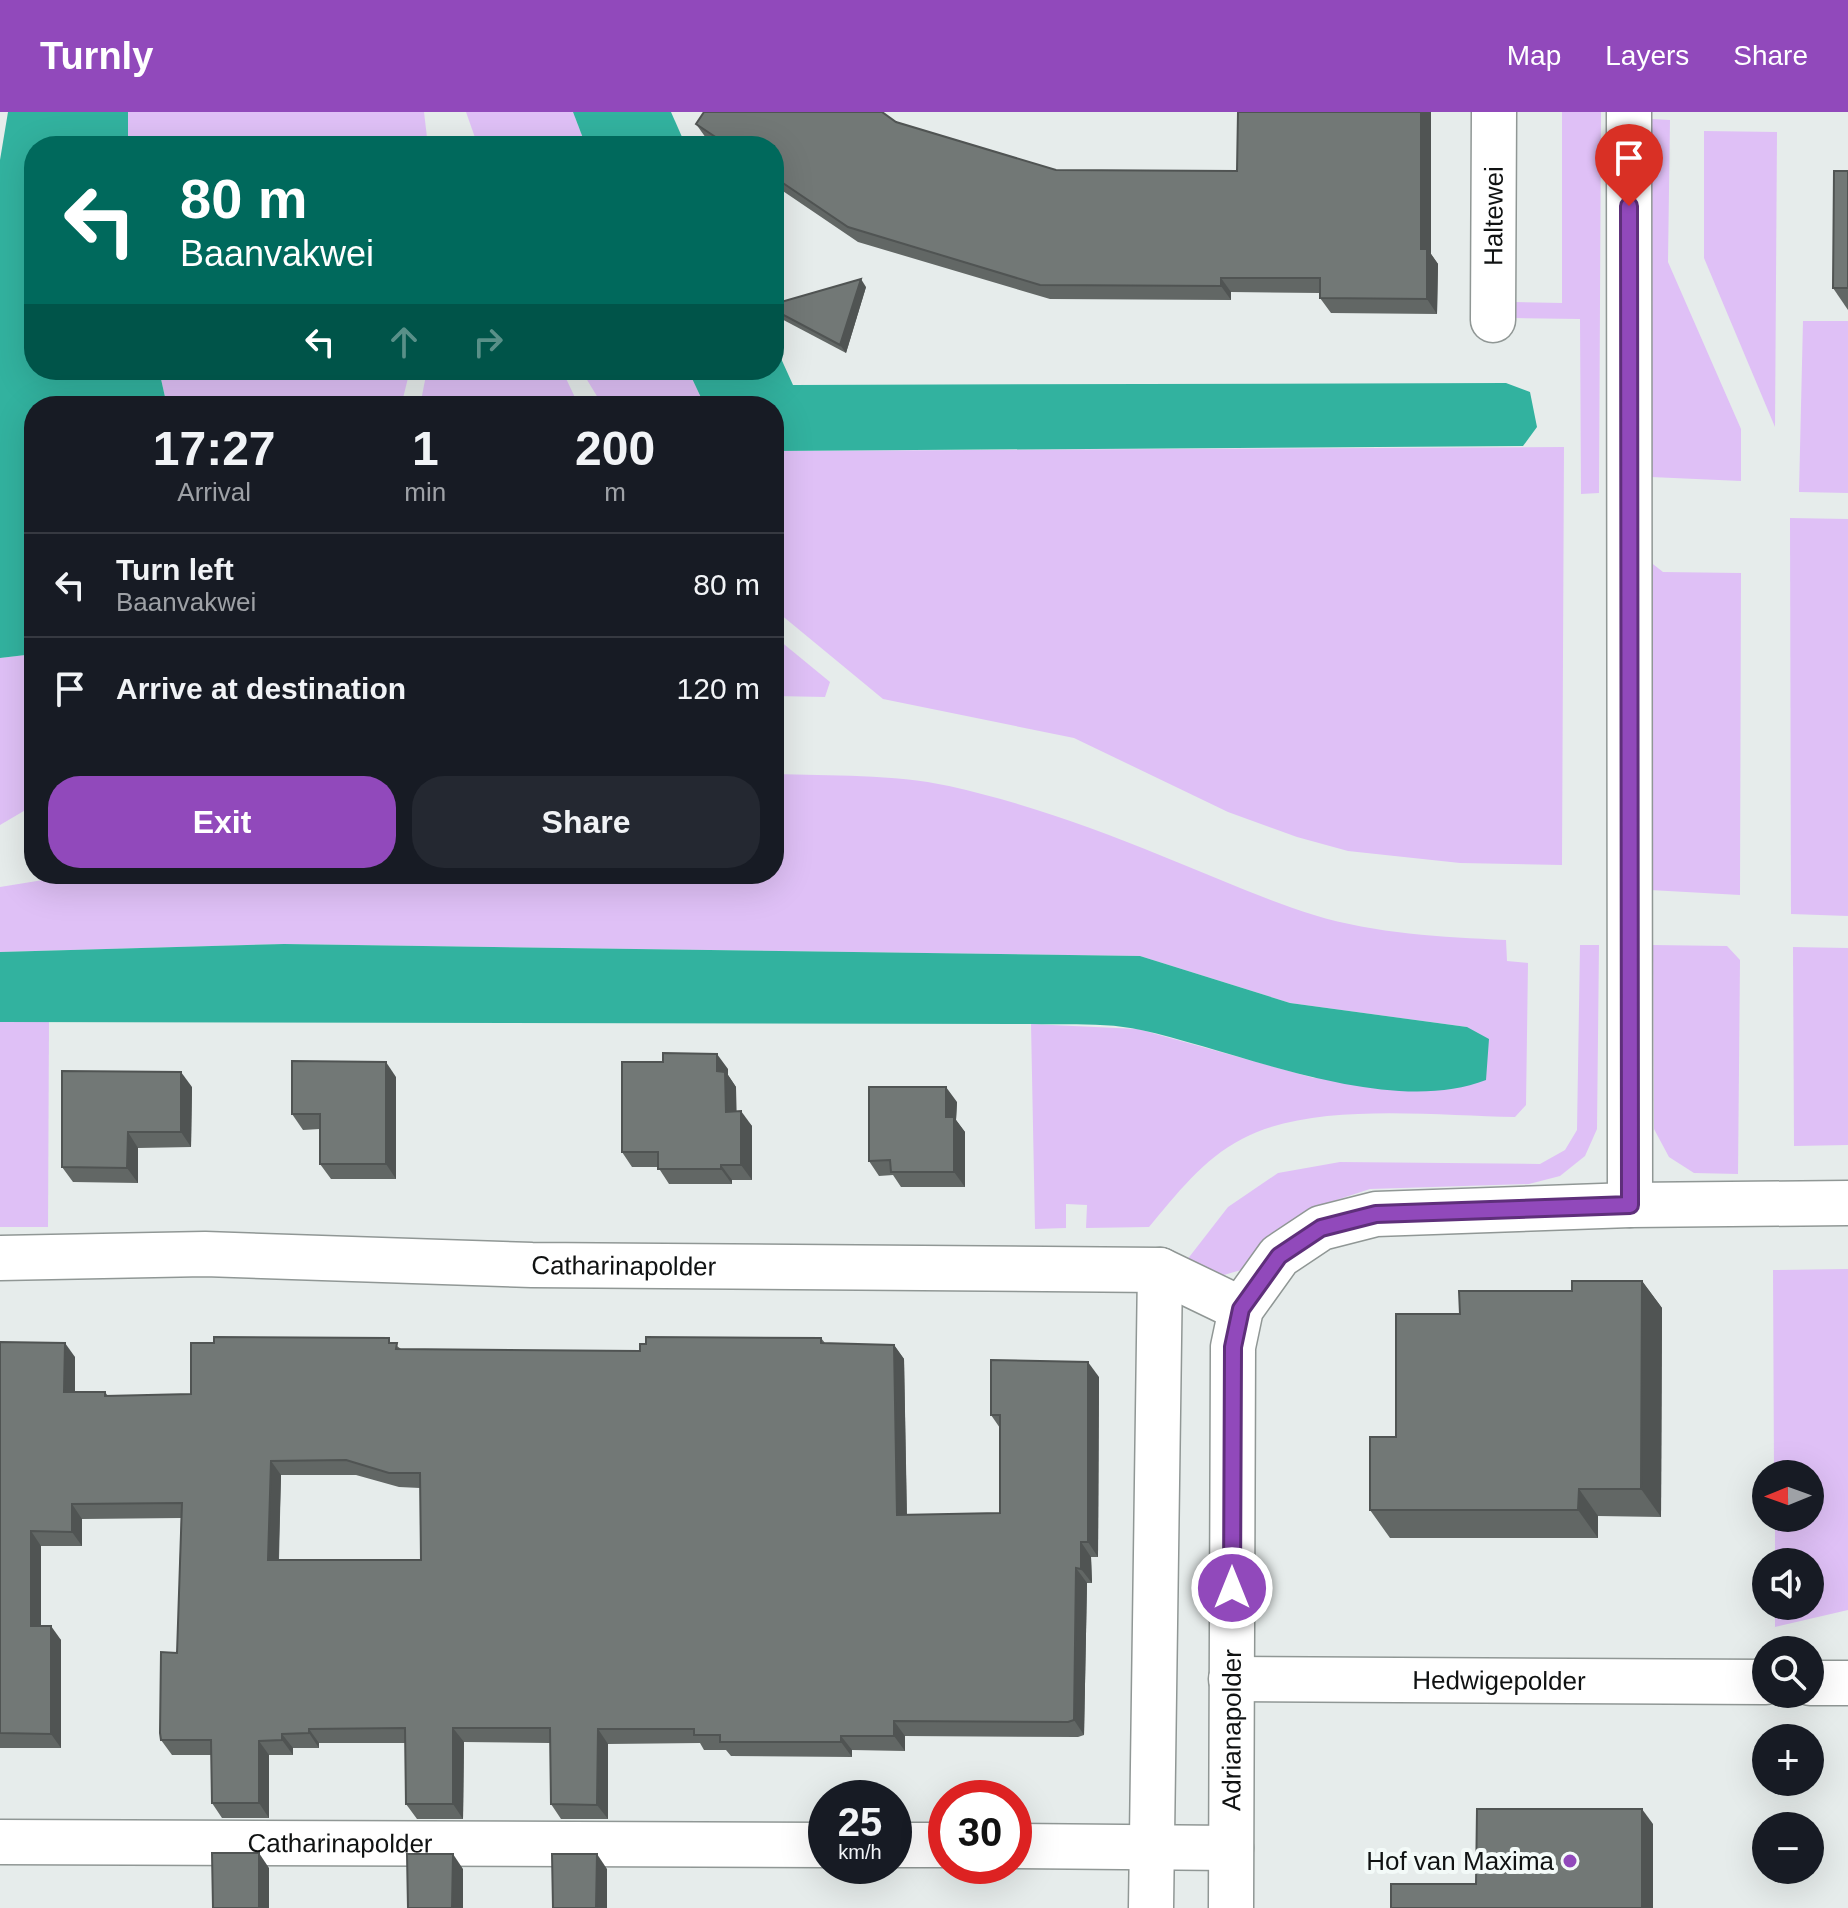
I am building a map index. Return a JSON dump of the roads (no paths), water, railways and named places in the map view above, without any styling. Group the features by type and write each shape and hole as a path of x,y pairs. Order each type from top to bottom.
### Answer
{"street":[{"name":"Haltewei","path":"1493,320 1494,112"},
{"path":"1629,112 1630,1205"},
{"name":"Adrianapolder","path":"1231,1908 1233,1347 1241,1309 1279,1256 1321,1228 1376,1214 1630,1205 1848,1203"},
{"name":"Catharinapolder","path":"0,1258 205,1254 532,1265 1160,1270 1241,1309"},
{"path":"1151,1908 1160,1270"},
{"name":"Hedwigepolder","path":"1231,1679 1752,1682"},
{"path":"1824,1683 1848,1683"},
{"name":"Catharinapolder","path":"0,1842 808,1845"},
{"path":"1032,1846 1231,1848"}],"place":[{"name":"Hof van Maxima","path":"1570,1861"}]}
